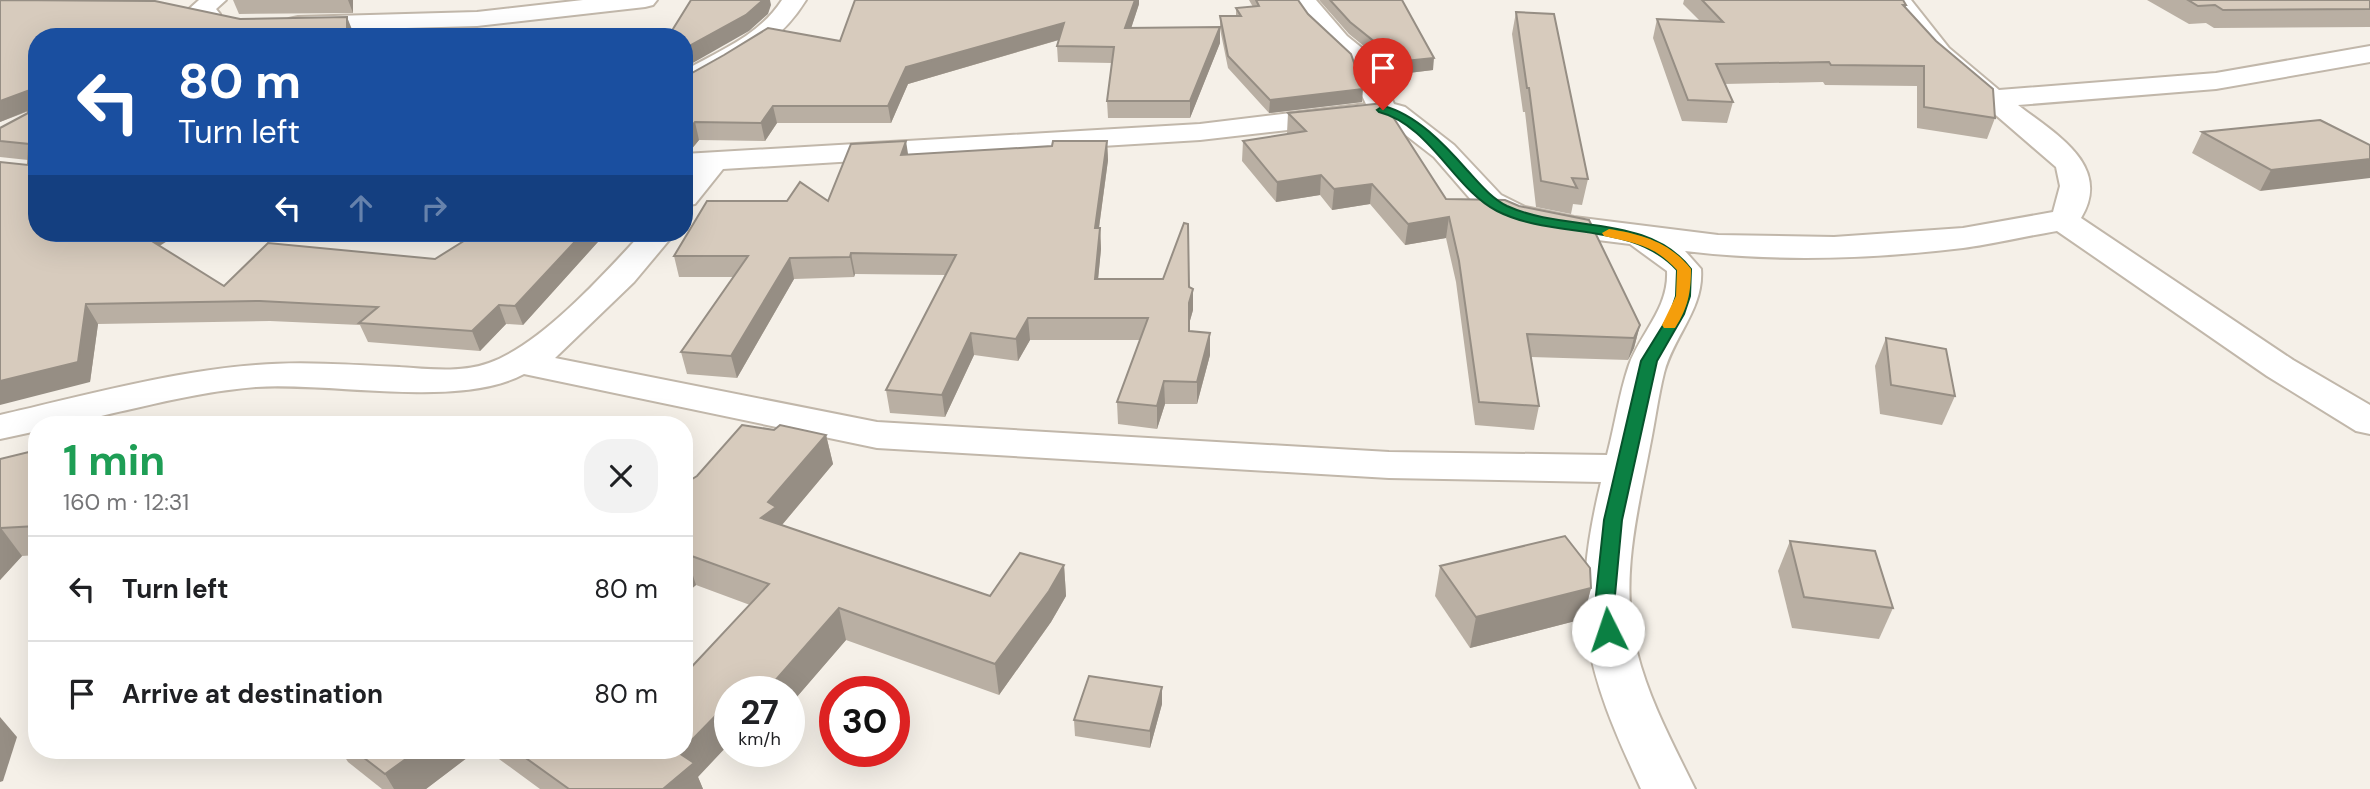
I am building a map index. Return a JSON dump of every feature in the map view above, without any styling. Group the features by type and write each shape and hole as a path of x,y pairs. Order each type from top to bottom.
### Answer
{"street":[{"path":"279,25 477,19 645,0"},
{"path":"693,77 756,42 781,21 794,0"},
{"path":"1304,0 1317,19 1338,41 1364,62 1371,87 1383,110"},
{"path":"699,162 1200,132 1383,110 1395,113 1444,151 1482,194 1500,208 1534,220 1718,246 1834,247 1963,238 2063,220 2073,211 2075,184 2071,167 2037,134 1926,41 1899,0"},
{"path":"175,9 211,7 234,21"},
{"path":"184,28 211,7"},
{"path":"1992,99 2216,81 2370,54"},
{"path":"2063,220 2280,368 2370,422"},
{"path":"1640,237 1673,257 1684,269 1685,276 1683,296 1677,314 1649,361 1613,520 1606,595 1608,630 1616,664 1643,738 1668,789"},
{"path":"48,416 145,394 229,379 313,375 454,381 500,372 543,349 653,242"},
{"path":"521,362 877,435 1389,466 1625,469"},
{"path":"0,427 28,421"}],"building":[{"path":"0,0 155,1 240,19 347,17 347,28 28,28 28,91 0,101"},
{"path":"691,0 763,0 746,15 693,44 693,28 674,28"},
{"path":"855,0 1135,0 1125,28 1220,27 1190,101 1107,101 1114,47 1057,46 1064,23 906,67 888,106 773,106 761,123 695,122 693,124 693,72 768,28 840,41"},
{"path":"1256,0 1298,0 1308,14 1351,54 1363,89 1270,100 1228,56 1220,16 1241,16 1236,8 1259,6"},
{"path":"1330,0 1402,0 1434,58 1385,63 1376,43 1350,22"},
{"path":"1702,0 1903,0 1906,5 1903,5 1936,41 1993,89 1995,118 1924,107 1924,66 1831,65 1829,62 1716,64 1733,102 1688,100 1657,19 1723,22"},
{"path":"2188,0 2370,0 2370,9 2223,10 2215,5 2198,6"},
{"path":"1516,12 1554,14 1588,179 1572,178 1577,188 1541,181"},
{"path":"1384,103 1446,199 1505,200 1519,206 1589,220 1640,325 1634,338 1527,334 1539,406 1479,402 1459,261 1449,217 1408,224 1372,184 1334,189 1321,175 1277,182 1243,141 1306,131 1288,113"},
{"path":"28,113 28,144 0,141 0,128"},
{"path":"2320,120 2370,145 2370,159 2271,170 2202,132"},
{"path":"906,141 901,155 1052,146 1053,141 1107,141 1095,228 1100,228 1095,279 1163,279 1184,223 1188,224 1189,287 1193,289 1189,303 1189,331 1210,333 1197,382 1164,381 1157,406 1117,402 1148,318 1028,318 1016,339 971,333 942,395 886,390 956,255 851,253 850,257 790,258 731,356 681,352 748,256 674,256 682,242 693,242 693,224 707,201 787,201 800,182 828,201 851,144"},
{"path":"0,162 28,165 28,242 153,242 224,286 268,243 435,259 462,242 575,242 515,306 499,305 472,331 359,323 378,307 260,301 86,304 78,362 0,381"},
{"path":"1886,338 1946,349 1955,396 1891,385"},
{"path":"742,425 774,430 780,425 826,435 768,502 776,507 761,518 990,596 1020,553 1064,565 1049,591 995,664 839,608 779,676 714,676 714,717 693,739 693,665 769,584 693,557 693,478"},
{"path":"28,452 28,526 0,529 0,459"},
{"path":"1565,536 1590,568 1591,588 1476,617 1440,566"},
{"path":"1790,541 1875,551 1893,608 1804,597"},
{"path":"1089,676 1162,687 1150,731 1074,720"},
{"path":"365,759 406,759 385,774"},
{"path":"527,759 688,759 694,763 663,789 569,789"}],"slow traffic":[{"path":"1609,233 1640,237 1673,257 1684,269 1683,296 1670,325"}],"route":[{"path":"1383,110 1395,113 1444,151 1482,194 1500,208 1534,220 1640,237 1673,257 1684,269 1683,296 1677,314 1649,361 1613,520 1606,595 1608,630"}]}
